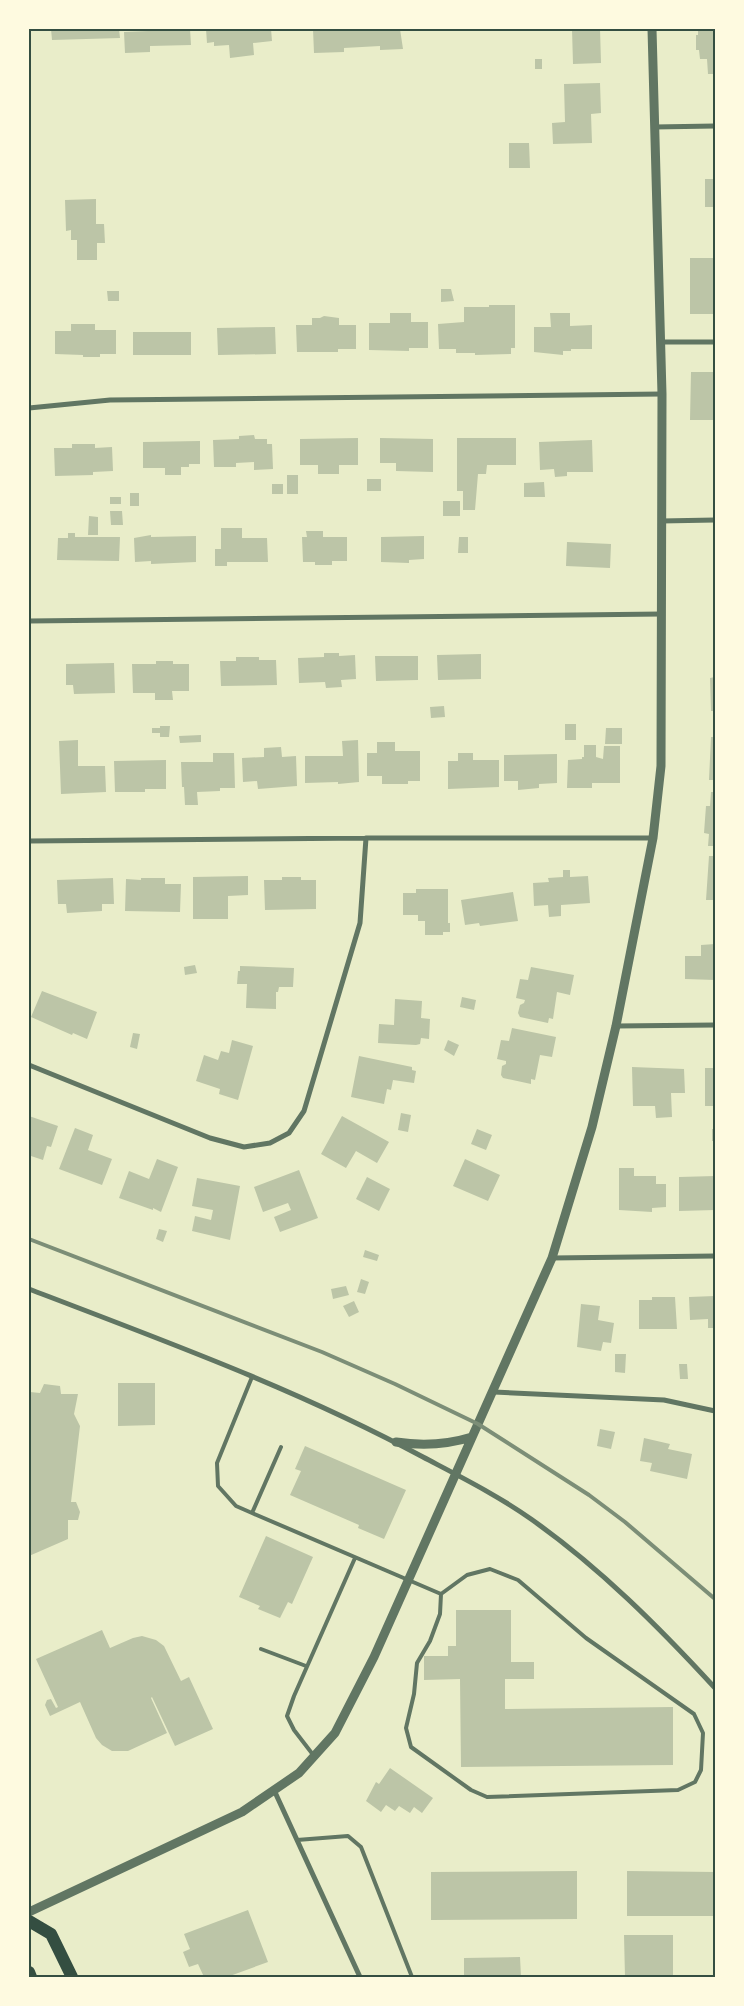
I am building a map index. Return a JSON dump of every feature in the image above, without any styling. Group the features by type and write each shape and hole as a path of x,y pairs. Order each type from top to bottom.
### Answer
{"main road":[{"path":"29,1921 51,1934 72,1977"},
{"path":"29,1972 32,1977"}],"street":[{"path":"29,1912 242,1812 299,1773 335,1733 374,1658 552,1258 592,1127 616,1026 653,838 661,766 662,394 652,29"},
{"path":"654,127 715,126"},
{"path":"661,342 715,342"},
{"path":"29,408 110,400 662,394"},
{"path":"661,521 715,520"},
{"path":"29,621 662,614"},
{"path":"29,842 366,838 653,838"},
{"path":"29,1066 210,1138 244,1148 270,1143 289,1133 304,1111 360,923 366,838"},
{"path":"616,1026 715,1026"},
{"path":"552,1258 715,1256"},
{"path":"29,1289 174,1344 252,1377 360,1424 455,1474 530,1519 587,1563 671,1640 715,1688"},
{"path":"494,1392 664,1400 699,1406 715,1411"},
{"path":"396,1442 431,1445 472,1437"},
{"path":"274,1790 360,1977"}],"lane":[{"path":"252,1377 217,1463 218,1486 236,1506 441,1594"},
{"path":"252,1513 281,1447"},
{"path":"314,1756 294,1730 287,1716 306,1666 354,1558"},
{"path":"490,1569 518,1580 586,1638 694,1714 703,1733 701,1770 695,1782 678,1790 487,1796 471,1790 411,1747 406,1728 414,1694 417,1663 430,1641 440,1614 441,1594 466,1575 490,1569"},
{"path":"261,1649 306,1666"},
{"path":"297,1840 348,1836 361,1847 412,1977"}],"building":[{"path":"51,29 119,29 120,38 52,40"},
{"path":"148,29 190,29 191,45 150,46 150,52 125,53 124,32 148,31"},
{"path":"206,29 271,29 272,41 253,43 254,55 230,58 229,45 214,46 214,42 207,43"},
{"path":"313,29 400,29 403,49 380,50 380,46 344,48 344,52 314,53"},
{"path":"572,29 600,29 601,63 573,64"},
{"path":"698,29 715,29 715,74 708,74 707,59 700,59 699,50 696,50"},
{"path":"535,59 542,59 542,69 535,69"},
{"path":"600,83 601,113 591,114 592,143 553,144 552,123 565,122 564,84"},
{"path":"509,143 529,143 530,168 509,168"},
{"path":"705,179 715,179 715,207 705,207"},
{"path":"96,199 96,224 104,224 105,243 97,243 97,260 77,260 77,240 71,240 71,230 66,231 65,200"},
{"path":"690,258 715,258 715,314 690,314"},
{"path":"441,289 451,289 454,301 441,302"},
{"path":"107,291 119,291 119,301 108,301"},
{"path":"489,305 515,305 515,348 511,348 511,354 475,355 475,353 456,353 456,349 439,349 438,324 464,322 464,307 489,307"},
{"path":"390,313 411,313 411,322 428,322 428,348 409,348 409,351 369,350 369,323 390,323"},
{"path":"550,313 570,313 570,326 592,325 592,349 571,349 571,351 563,351 563,355 534,352 534,327 551,327"},
{"path":"324,316 339,318 339,325 356,325 356,349 338,349 338,352 297,352 296,325 312,325 312,318"},
{"path":"71,324 95,324 95,330 116,330 116,354 100,354 100,357 83,357 83,355 55,354 55,331 71,331"},
{"path":"275,327 276,354 218,355 217,328"},
{"path":"133,332 191,332 191,355 133,355"},
{"path":"691,372 715,372 715,420 690,420"},
{"path":"254,435 255,439 267,439 267,444 272,444 273,469 254,470 254,462 236,463 236,467 214,467 213,440 239,439 239,436"},
{"path":"358,438 358,465 339,465 339,474 318,474 318,465 300,465 300,439"},
{"path":"380,438 433,439 433,472 396,471 396,463 380,463"},
{"path":"457,438 516,438 516,465 487,465 486,474 478,474 475,510 463,510 463,491 457,491"},
{"path":"592,440 593,472 567,472 567,476 555,477 554,469 540,470 539,442"},
{"path":"200,441 200,464 189,464 189,467 181,467 181,475 165,475 165,468 143,468 143,442"},
{"path":"72,444 95,444 95,448 112,447 113,471 93,472 93,475 55,476 54,448 72,448"},
{"path":"287,475 298,475 298,494 287,494"},
{"path":"367,479 381,479 381,491 367,491"},
{"path":"544,482 545,497 524,497 524,483"},
{"path":"272,484 283,484 283,494 272,494"},
{"path":"130,493 139,493 139,506 130,506"},
{"path":"110,497 121,497 121,504 110,504"},
{"path":"443,501 460,501 460,516 443,516"},
{"path":"110,511 122,511 123,525 111,525"},
{"path":"89,516 98,517 98,535 88,535"},
{"path":"221,528 242,528 242,538 267,538 268,562 227,562 227,566 215,566 215,549 221,549"},
{"path":"306,531 323,531 323,537 347,537 347,561 332,561 332,565 315,565 315,562 303,562 302,537 307,537"},
{"path":"68,533 75,533 75,537 120,537 119,561 57,560 58,538 68,538"},
{"path":"151,535 151,537 196,536 196,562 151,564 151,561 135,562 134,538"},
{"path":"424,536 424,559 409,560 409,563 381,562 381,537"},
{"path":"459,537 468,537 468,553 458,553"},
{"path":"567,542 611,544 610,568 566,566"},
{"path":"324,653 339,653 339,656 355,655 356,679 341,680 342,687 326,688 325,682 299,683 298,658 324,657"},
{"path":"481,654 481,679 438,680 437,655"},
{"path":"375,656 418,656 418,680 376,681"},
{"path":"236,657 259,657 259,660 276,660 277,685 221,686 220,661 236,661"},
{"path":"156,661 173,661 173,664 189,664 189,691 172,691 173,700 155,700 155,693 133,693 132,664 156,664"},
{"path":"114,663 115,693 74,694 73,685 66,685 66,664"},
{"path":"715,677 715,711 711,711 710,678"},
{"path":"444,706 445,717 431,718 430,707"},
{"path":"565,724 576,724 576,740 565,740"},
{"path":"160,726 170,726 169,737 160,737 160,733 152,733 152,728 160,728"},
{"path":"606,728 622,728 622,744 605,744"},
{"path":"201,735 201,742 180,743 179,736"},
{"path":"711,737 715,737 715,780 709,780"},
{"path":"78,740 78,766 105,766 106,792 61,794 59,741"},
{"path":"358,740 359,782 338,784 338,782 305,783 305,756 343,756 342,741"},
{"path":"377,742 395,742 395,751 420,751 420,781 408,781 408,784 382,784 382,776 367,776 367,753 377,753"},
{"path":"584,745 596,745 596,757 603,759 604,746 620,746 620,783 592,783 592,788 567,788 568,760 582,759 584,757"},
{"path":"281,747 282,757 296,756 297,786 258,789 257,781 243,782 242,758 264,757 264,748"},
{"path":"213,753 234,753 235,788 220,788 220,791 197,792 198,805 185,805 181,762 213,762"},
{"path":"458,753 473,753 473,760 499,760 499,787 448,789 448,761 458,761"},
{"path":"557,754 557,783 539,784 539,788 518,790 518,781 504,781 504,755"},
{"path":"166,760 166,789 145,789 145,792 115,792 114,761"},
{"path":"711,792 715,792 715,846 708,846 709,834 704,833 706,806 710,806"},
{"path":"709,856 715,856 715,900 706,900"},
{"path":"563,870 570,870 570,877 588,876 590,903 561,905 561,916 549,917 548,905 534,906 533,883 549,882 548,878 563,877"},
{"path":"248,876 248,895 228,896 228,919 193,919 193,877"},
{"path":"282,877 301,877 301,880 316,880 316,909 265,910 264,880 282,880"},
{"path":"113,878 114,904 102,904 102,911 67,913 66,904 58,904 57,880"},
{"path":"141,878 165,878 165,884 181,884 180,912 125,911 126,879 141,880"},
{"path":"416,889 448,889 448,923 450,923 450,932 443,932 443,935 425,935 425,921 418,921 418,915 403,915 403,893 416,893"},
{"path":"513,892 518,921 480,926 479,923 465,925 461,900"},
{"path":"715,944 715,980 685,979 685,956 701,956 701,945"},
{"path":"195,965 197,973 185,975 184,967"},
{"path":"240,966 294,968 293,987 279,987 278,992 276,992 276,1009 246,1008 247,984 237,984"},
{"path":"531,967 574,975 570,995 557,992 553,1019 549,1018 548,1023 520,1017 518,1013 520,1005 525,1000 516,998 520,979 528,980"},
{"path":"42,991 97,1012 87,1039 73,1033 72,1035 31,1017"},
{"path":"462,997 476,1000 474,1010 460,1007"},
{"path":"395,999 422,1001 421,1018 430,1019 429,1039 421,1038 420,1044 416,1045 378,1043 379,1024 394,1025"},
{"path":"512,1028 556,1037 552,1057 540,1055 535,1080 531,1079 531,1084 503,1078 501,1075 502,1066 506,1064 506,1061 497,1059 501,1040 509,1041"},
{"path":"133,1033 140,1034 137,1049 130,1047"},
{"path":"232,1040 253,1046 238,1100 219,1094 220,1089 196,1081 204,1055 218,1060 221,1051 229,1053"},
{"path":"448,1040 459,1045 454,1056 444,1050"},
{"path":"359,1056 412,1067 412,1070 416,1071 414,1083 393,1080 391,1090 387,1089 384,1104 351,1097"},
{"path":"632,1067 684,1069 685,1093 671,1093 672,1117 656,1118 655,1106 633,1106"},
{"path":"705,1068 715,1068 715,1106 705,1106"},
{"path":"401,1113 411,1115 408,1132 398,1130"},
{"path":"29,1116 58,1126 51,1147 47,1146 43,1160 31,1156 29,1161"},
{"path":"342,1116 389,1142 377,1163 356,1151 346,1168 321,1154"},
{"path":"75,1128 93,1135 88,1150 112,1159 102,1185 59,1169"},
{"path":"477,1129 492,1135 486,1150 471,1144"},
{"path":"712,1129 715,1129 715,1141 712,1141"},
{"path":"157,1159 178,1167 161,1212 119,1198 129,1171 149,1179"},
{"path":"465,1159 500,1175 488,1201 453,1186"},
{"path":"619,1168 634,1168 634,1176 656,1176 656,1184 666,1184 666,1207 652,1208 652,1212 619,1210"},
{"path":"299,1170 318,1218 280,1232 274,1217 291,1210 288,1203 263,1212 254,1187"},
{"path":"715,1176 715,1210 679,1211 679,1177"},
{"path":"367,1177 390,1189 379,1211 356,1199"},
{"path":"197,1178 240,1186 230,1240 192,1231 195,1216 211,1220 213,1210 192,1206"},
{"path":"159,1229 167,1231 163,1242 156,1239"},
{"path":"365,1250 379,1255 377,1261 363,1257"},
{"path":"361,1279 369,1282 365,1294 357,1292"},
{"path":"346,1286 349,1295 333,1299 331,1289"},
{"path":"715,1296 715,1328 708,1328 708,1319 690,1320 689,1297"},
{"path":"652,1297 675,1297 677,1329 639,1329 639,1300 652,1300"},
{"path":"354,1301 359,1312 349,1317 343,1306"},
{"path":"581,1304 600,1306 598,1320 614,1323 611,1343 603,1342 601,1351 577,1347"},
{"path":"615,1354 626,1354 625,1373 615,1372"},
{"path":"679,1364 687,1364 688,1379 680,1379"},
{"path":"118,1383 155,1383 155,1425 118,1426"},
{"path":"44,1384 60,1386 61,1394 78,1394 74,1414 80,1426 71,1502 76,1502 80,1512 78,1520 68,1520 68,1539 29,1556 30,1392 40,1393"},
{"path":"600,1429 615,1432 611,1449 597,1446"},
{"path":"644,1438 670,1444 668,1449 692,1454 687,1479 650,1471 652,1463 640,1461"},
{"path":"305,1446 406,1490 384,1539 358,1528 359,1525 290,1495 301,1471 295,1469"},
{"path":"266,1536 313,1557 292,1604 288,1602 280,1618 258,1609 260,1606 239,1597"},
{"path":"456,1610 511,1610 511,1662 534,1662 534,1679 505,1679 505,1709 673,1707 673,1765 461,1767 460,1679 424,1680 424,1656 448,1656 448,1646 456,1646"},
{"path":"102,1630 110,1648 142,1636 156,1640 164,1646 181,1681 189,1677 213,1729 175,1746 152,1697 167,1733 128,1751 112,1751 102,1745 96,1738 80,1702 50,1716 45,1705 47,1700 51,1699 56,1708 58,1707 36,1659"},
{"path":"390,1768 433,1798 422,1813 414,1807 410,1813 399,1806 395,1811 386,1805 381,1812 366,1801 376,1782 379,1784"},
{"path":"577,1871 577,1919 431,1920 431,1872"},
{"path":"627,1871 715,1872 715,1916 627,1916"},
{"path":"248,1910 268,1962 227,1977 204,1977 198,1964 189,1967 183,1952 190,1949 184,1934"},
{"path":"624,1935 673,1935 673,1977 625,1977"},
{"path":"520,1957 521,1977 464,1977 464,1958"}],"railway":[{"path":"29,1239 322,1352 395,1384 478,1424 589,1495 625,1522 715,1599"}]}
